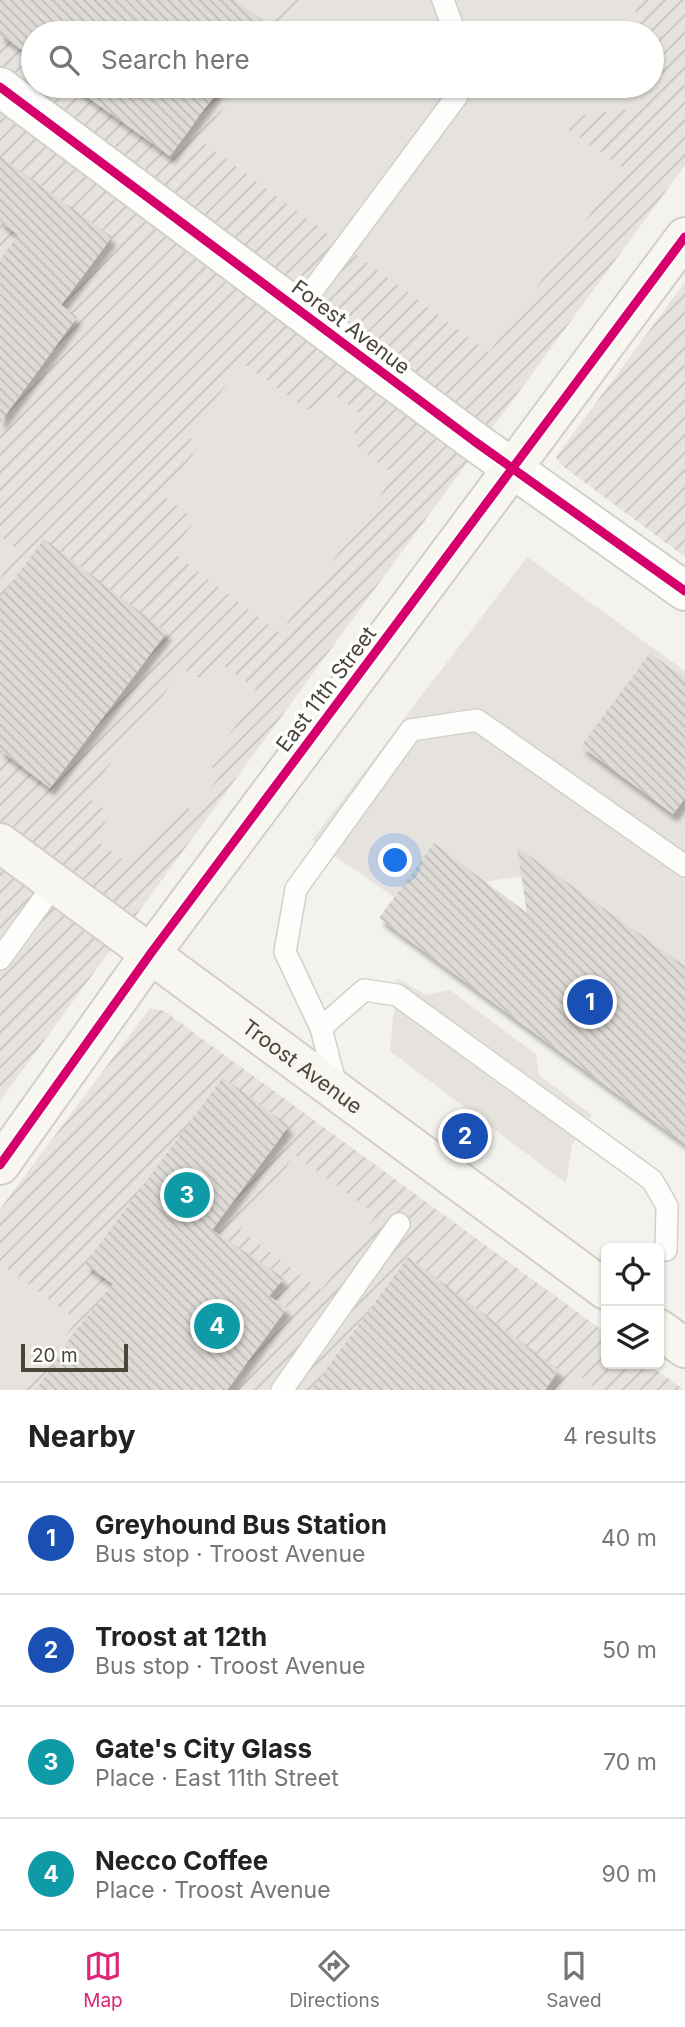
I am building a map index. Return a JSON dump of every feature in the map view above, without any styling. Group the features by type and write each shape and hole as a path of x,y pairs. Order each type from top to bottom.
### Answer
{"main road":[{"name":"East 11th Street","path":"0,1165 152,953 685,237"},
{"name":"Troost Avenue","path":"0,843 600,1279"},
{"path":"664,1333 685,1348"}],"street":[{"name":"Forest Avenue","path":"0,87 513,468 685,591"}],"lane":[{"path":"443,0 451,21"},
{"path":"299,310 454,98"},
{"path":"338,1091 321,1028 285,952 296,889 411,730 477,720 685,866"},
{"path":"0,959 55,883"},
{"path":"321,1028 364,990 397,995 652,1180 667,1206 670,1249"},
{"path":"282,1390 398,1224"}],"shaded area":[{"path":"0,0 685,0 685,165 0,1101"},
{"path":"235,0 283,0 267,21 263,21"},
{"path":"302,0 635,0 637,21 287,21"},
{"path":"231,98 644,98 645,107 567,117 564,121 567,129 624,168 489,352 200,140"},
{"path":"685,282 685,557 560,464 556,457"},
{"path":"243,363 307,410 322,407 333,394 362,415 354,427 355,445 395,475 280,633 171,551 192,525 193,518 163,495 200,445 188,436"},
{"path":"0,536 20,552 0,578"},
{"path":"527,557 685,671 685,999 521,876 485,882 434,844 394,897 312,840"},
{"path":"223,665 260,693 215,753 212,767 219,777 193,811 187,808 173,811 131,865 94,839 111,814 86,796 183,669 195,677 205,677"},
{"path":"397,978 425,995 450,990 536,1054 539,1075 592,1115 572,1145 566,1183 390,1051"},
{"path":"150,1008 164,1011 601,1329 601,1369 655,1369 684,1390 0,1390 0,1209"},
{"path":"295,1155 376,1215 321,1290 240,1230"},
{"path":"4,1266 77,1320 26,1390 0,1390 0,1271"},
{"path":"573,1371 599,1390 558,1390"}],"building":[{"path":"0,0 235,0 263,21 21,21 21,49 0,34"},
{"path":"89,98 212,98 170,156"},
{"path":"0,156 112,237 61,305 77,317 0,423 0,260 18,235 0,221"},
{"path":"44,539 167,632 50,788 0,750 0,598"},
{"path":"650,653 685,679 685,798 673,814 581,746"},
{"path":"434,843 527,913 517,847 685,966 685,1144 379,918"},
{"path":"223,1077 289,1126 212,1230 284,1278 269,1296 287,1308 227,1390 35,1390 67,1346 65,1344 113,1284 85,1264"},
{"path":"408,1257 559,1370 545,1390 311,1390"}],"cycle path":[{"path":"0,87 474,441 685,591"},
{"path":"0,1165 151,953 685,237"}],"place":[{"name":"Greyhound Bus Station","path":"590,1002"},
{"name":"Troost at 12th","path":"465,1136"},
{"name":"Gate's City Glass","path":"187,1195"},
{"name":"Necco Coffee","path":"217,1326"}]}
